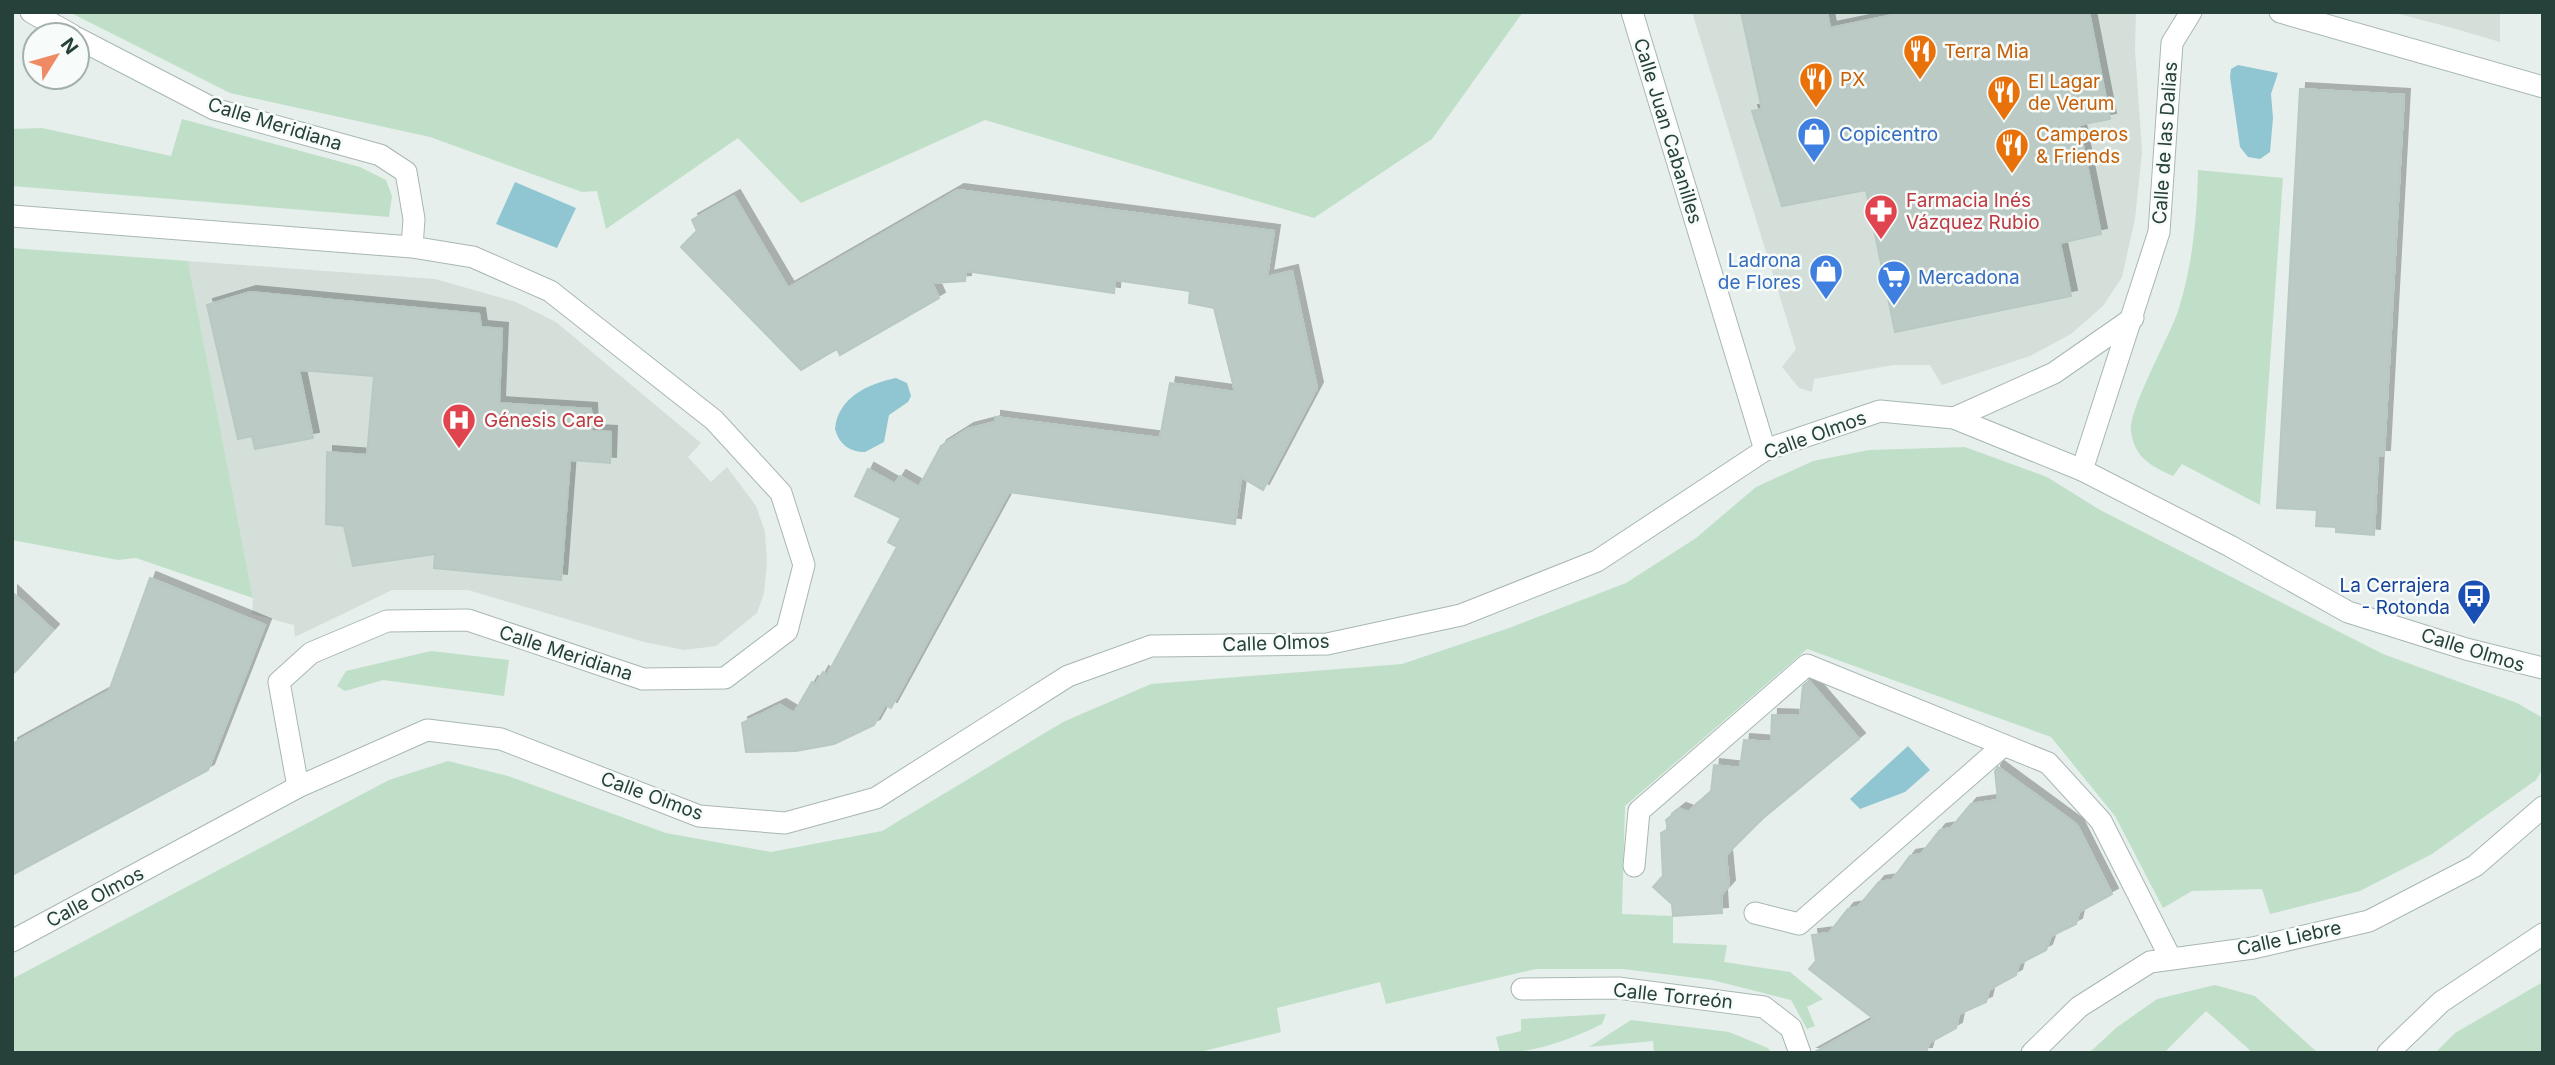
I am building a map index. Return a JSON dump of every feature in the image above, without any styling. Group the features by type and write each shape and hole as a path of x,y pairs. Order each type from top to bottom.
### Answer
{"street":[{"path":"30,12 46,21"},
{"name":"Calle Juan Cabanilles","path":"1632,12 1765,450"},
{"name":"Calle de las Dalias","path":"2082,470 2159,232 2172,43 2191,12"},
{"path":"2280,12 2543,87"},
{"name":"Calle Meridiana","path":"91,45 214,109 380,155 406,172 414,219 412,247"},
{"name":"Calle Meridiana","path":"12,216 412,247 473,257 550,291 713,420 781,493 804,565 787,631 724,678 643,679 468,620 387,621 311,653 279,682 298,787"},
{"path":"1954,418 2054,373 2133,318"},
{"name":"Calle Olmos","path":"12,941 298,787 427,730 501,739 699,817 785,823 876,798 1068,676 1151,646 1327,644 1461,615 1597,561 1765,450 1880,411 1954,418 2082,470 2230,546 2348,612 2466,649 2533,668 2543,668"},
{"path":"1634,866 1639,811 1807,665 2048,763 2101,821 2171,959"},
{"path":"1755,913 1799,924 2004,745"},
{"name":"Calle Liebre","path":"2032,1053 2079,1007 2150,962 2253,948 2369,921 2475,866 2543,807"},
{"path":"2388,1053 2441,1002 2543,934"},
{"name":"Calle Torreón","path":"1522,989 1618,988 1764,1007 1791,1028 1800,1053"}],"shaded area":[{"path":"1692,12 2136,12 2135,49 2142,152 2135,219 2122,277 2103,306 2071,334 2030,356 1942,385 1930,365 1893,365 1814,379 1812,392 1799,388 1782,367 1796,349"},
{"path":"2391,12 2500,12 2500,42 2449,27"},
{"name":"Génesis Care","path":"188,261 435,279 516,302 556,322 701,443 688,457 711,482 727,467 756,506 765,532 767,563 764,593 757,613 716,646 684,650 644,642 468,590 392,590 295,637 294,625 252,614 253,598"}],"green space":[{"path":"69,12 1523,12 1432,139 1314,218 985,120 801,203 738,138 606,229 597,191 582,192 430,137 230,93"},
{"path":"182,119 360,167 386,180 392,196 389,217 12,186 12,129 42,128 171,156"},
{"path":"2198,170 2283,178 2260,505 2182,464 2173,476 2158,469 2140,455 2131,432 2136,407 2175,320 2184,291 2197,205"},
{"path":"12,248 188,261 253,598 136,558 118,560 12,540"},
{"path":"1965,447 2047,477 2100,510 2383,654 2517,703 2543,718 2543,768 2536,780 2432,854 2360,891 2270,914 2262,889 2192,891 2163,908 2115,816 2051,737 1807,649 1625,806 1622,914 1673,916 1673,943 1727,945 1724,962 1790,972 1823,999 1807,1007 1815,1026 1807,1029 1791,1000 1712,980 1623,969 1536,969 1386,1004 1380,982 1277,1008 1281,1032 1196,1053 12,1053 12,979 389,780 448,761 508,776 666,833 771,852 882,831 1063,722 1151,684 1402,664 1512,627 1626,583 1696,538 1756,487 1813,461 1869,450"},
{"path":"431,651 509,660 504,696 383,680 345,691 337,686 346,671"},
{"path":"2543,982 2543,1053 2435,1053 2455,1033"},
{"path":"2215,985 2255,996 2318,1053 2253,1053 2206,1011 2164,1053 2089,1053 2116,1028 2157,999"},
{"path":"1606,1014 1602,1024 1564,1040 1525,1051 1500,1053 1496,1037 1521,1031 1521,1019"},
{"path":"1631,1020 1729,1032 1768,1048 1771,1053 1654,1053 1653,1041 1589,1047"}],"water":[{"path":"2238,65 2278,73 2271,94 2273,118 2270,152 2260,159 2248,157 2240,147 2230,77 2231,69"},
{"path":"515,182 576,208 557,248 496,224"},
{"path":"896,378 907,383 911,396 908,402 889,415 884,442 865,452 854,451 846,446 835,429 842,408 865,388"},
{"path":"1908,746 1930,770 1905,792 1860,809 1850,799"}],"building":[{"path":"1741,12 1827,12 1830,28 1907,12 2089,12 2110,119 2079,125 2101,234 2060,243 2071,296 1895,332 1866,190 1782,206 1752,111 1762,109"},
{"path":"2300,89 2404,95 2384,456 2378,456 2374,535 2336,532 2336,527 2316,526 2317,510 2277,508"},
{"path":"958,190 1274,231 1267,277 1292,271 1317,388 1263,490 1241,477 1235,524 1009,492 891,708 885,705 874,725 834,744 796,751 746,752 742,723 780,705 794,713 812,682 816,684 823,672 827,675 897,547 888,542 901,518 855,496 868,469 895,484 900,476 919,487 941,446 968,429 995,422 995,417 1160,438 1170,383 1235,392 1214,308 1189,303 1190,291 1115,280 1114,293 966,271 965,281 932,283 939,298 840,355 837,349 801,370 681,247 697,231 692,220 734,196 788,288"},
{"path":"250,292 479,314 481,327 502,329 499,403 591,409 592,431 611,432 610,463 570,460 561,580 434,568 435,554 353,566 344,526 326,524 327,452 367,455 374,376 299,370 313,438 255,449 252,436 238,439 207,305"},
{"path":"150,578 265,625 208,770 12,875 12,744 109,691"},
{"path":"12,592 53,630 12,675"},
{"path":"1809,681 1859,739 1762,819 1726,855 1729,886 1721,895 1722,913 1673,916 1672,904 1653,887 1663,876 1661,833 1668,829 1666,820 1680,809 1688,812 1711,792 1714,765 1740,768 1744,740 1771,742 1772,715 1800,716 1803,686"},
{"path":"1998,767 2077,825 2112,894 2079,912 2076,924 2051,936 2046,950 2019,964 2016,975 1989,990 1986,1002 1959,1014 1956,1028 1929,1043 1926,1053 1813,1053 1874,1019 1809,969 1816,961 1812,935 1829,933 1848,909 1858,907 1879,882 1892,880 1910,856 1921,854 1940,830 1951,828 1971,804 1998,800 1995,771"}],"place":[{"name":"Terra Mia","path":"1920,81"},
{"name":"PX","path":"1816,109"},
{"name":"El Lagar de Verum","path":"2004,122"},
{"name":"Copicentro","path":"1814,164"},
{"name":"Camperos & Friends","path":"2012,175"},
{"name":"Farmacia Inés Vázquez Rubio","path":"1881,241"},
{"name":"Ladrona de Flores","path":"1826,301"},
{"name":"Mercadona","path":"1894,307"},
{"name":"Génesis Care","path":"459,450"},
{"name":"La Cerrajera - Rotonda","path":"2474,626"}]}
